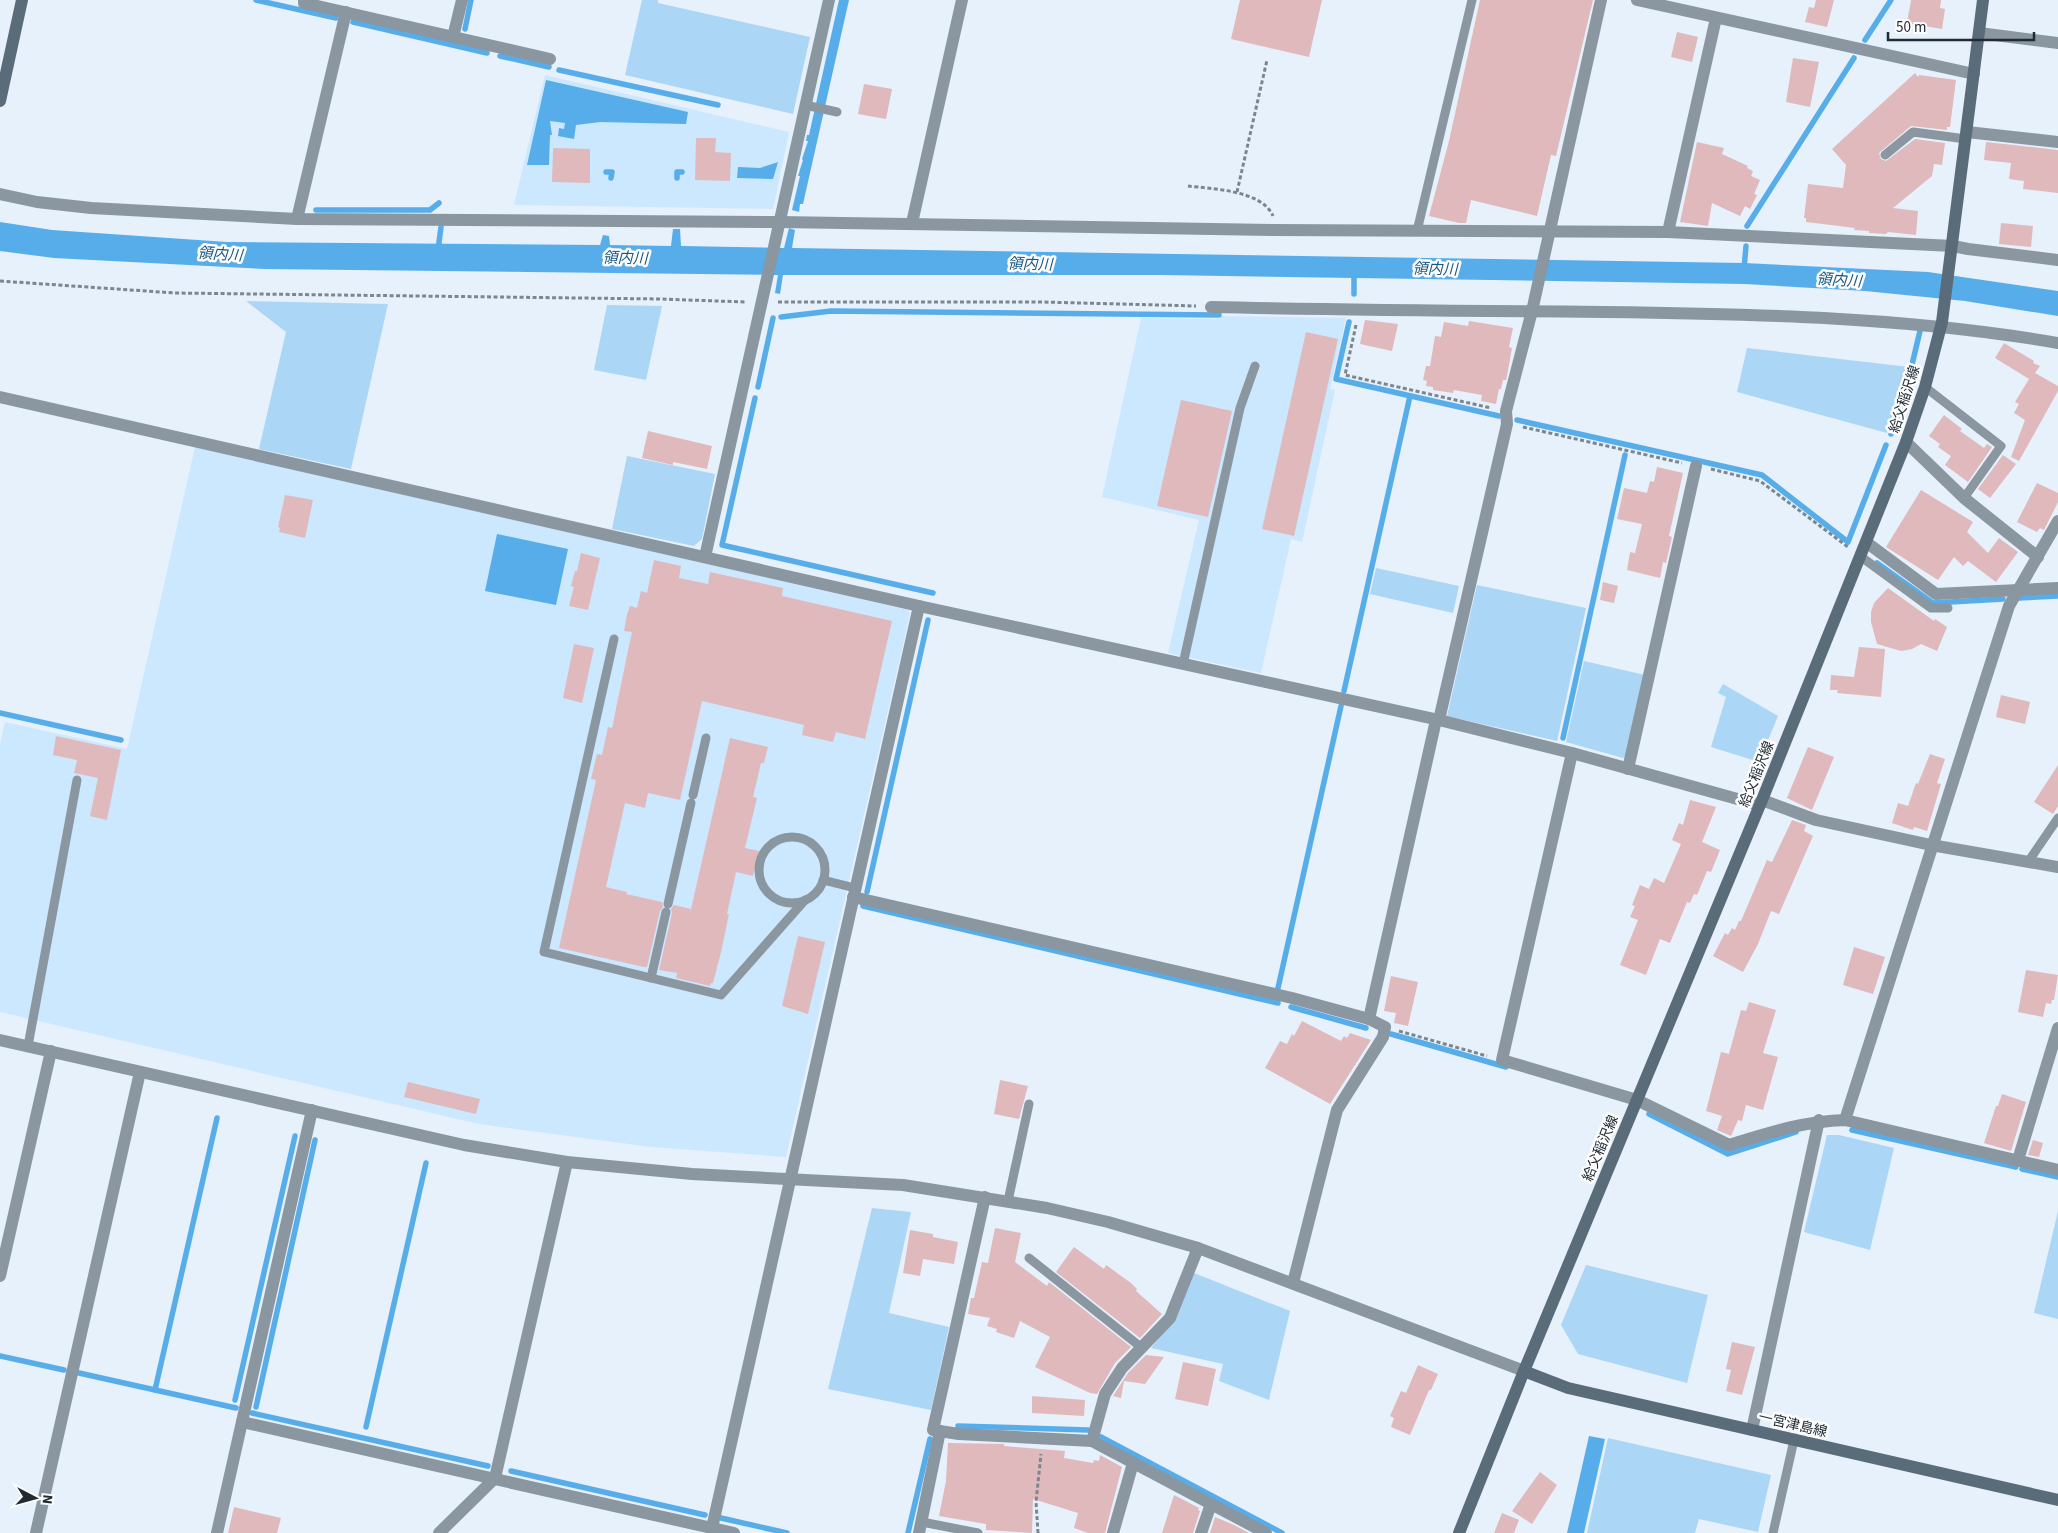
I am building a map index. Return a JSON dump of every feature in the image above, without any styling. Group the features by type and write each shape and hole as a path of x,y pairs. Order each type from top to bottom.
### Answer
{"main road":[{"path":"0,101 22,0"},
{"name":"給父稲沢線","path":"1459,1533 1524,1371 1761,803 1906,442 1925,387 1941,324 1967,136 1983,0"},
{"name":"一宮津島線","path":"1524,1371 1568,1388 2058,1500"}],"street":[{"path":"304,0 304,3 550,60"},
{"path":"453,37 462,0"},
{"path":"705,557 778,223 809,106 829,0"},
{"path":"912,223 962,0"},
{"path":"1369,1019 1437,720 1508,424 1506,411 1532,309 1601,0"},
{"path":"1637,0 1974,74"},
{"path":"296,218 346,12"},
{"path":"1668,232 1716,18"},
{"path":"1979,33 2058,43"},
{"path":"1967,136 2058,142"},
{"path":"0,194 36,202 92,208 296,218 912,223 1548,234 1668,232 1952,250 1968,249 2058,260"},
{"path":"1211,307 1360,310 1532,309 1769,316 1941,324 2058,343"},
{"path":"0,397 919,606 1437,720 1572,753 1761,803 1816,820 1931,845 2058,867"},
{"path":"1906,442 1964,498 2038,557"},
{"path":"1628,769 1696,466"},
{"path":"1845,1120 1931,845 2009,606 2058,521"},
{"path":"1866,542 1936,594 2058,588"},
{"path":"707,1529 919,606"},
{"path":"1572,753 1502,1060 1637,1100 1729,1145 1798,1124 1819,1120 1845,1120 2058,1170"},
{"path":"854,892 1292,998 1369,1019 1385,1027 1383,1037 1337,1110 1293,1283"},
{"path":"2018,1160 2058,1028"},
{"path":"0,1040 464,1145 567,1162 692,1174 903,1185 1008,1201 1108,1222 1198,1248 1524,1371"},
{"path":"0,1276 51,1052"},
{"path":"36,1533 140,1072"},
{"path":"217,1533 312,1110"},
{"path":"1752,1430 1819,1120"},
{"path":"439,1533 495,1478 567,1162"},
{"path":"985,1197 933,1430 1092,1441 1266,1533"},
{"path":"1092,1441 1105,1394 1122,1368 1170,1318 1198,1248"},
{"path":"242,1422 495,1478 707,1529 734,1533"},
{"path":"920,1527 940,1431"},
{"path":"1113,1533 1132,1463"},
{"path":"1201,1533 1211,1504"}],"lane":[{"path":"1417,231 1472,0"},
{"path":"809,106 836,112"},
{"path":"1885,155 1913,132 1967,136"},
{"path":"1183,664 1240,408 1255,366"},
{"path":"1925,387 2001,446 1964,498"},
{"path":"1860,556 1931,608 1948,608"},
{"path":"614,639 544,952 721,995 805,900 813,895 823,880 824,861 814,846 806,840 788,838 771,845 761,860 759,870 764,887 770,895 787,903 805,900"},
{"path":"651,978 706,738"},
{"path":"28,1046 77,780"},
{"path":"2028,862 2058,818"},
{"path":"823,880 854,892"},
{"path":"1008,1201 1029,1104"},
{"path":"1029,1258 1142,1348"},
{"path":"1773,1533 1794,1440"},
{"path":"920,1527 978,1533"}],"path":[{"path":"1237,192 1267,60"},
{"path":"1188,186 1237,192 1256,199 1271,210 1275,218 1274,230"},
{"path":"0,281 175,293 1043,302 1211,307"},
{"path":"1360,310 1345,375 1506,411"},
{"path":"1385,1027 1502,1060"},
{"path":"1038,1533 1036,1502 1042,1439"}],"shaded area":[{"path":"642,0 658,0 658,3 810,37 793,114 625,75"},
{"path":"545,75 789,132 773,209 514,205"},
{"path":"246,301 388,304 351,469 259,449 286,332"},
{"path":"607,305 662,306 646,380 594,370"},
{"path":"1221,316 1346,318 1330,389 1335,390 1302,542 1291,539 1261,673 1168,653 1199,520 1102,497 1141,318 1220,319"},
{"path":"1747,348 1909,367 1887,433 1737,392"},
{"path":"195,447 908,610 910,614 786,1157 651,1147 479,1124 0,1012 0,744 5,722 127,749"},
{"path":"627,456 715,474 702,539 694,546 612,529"},
{"path":"1376,568 1459,586 1453,613 1370,594"},
{"path":"1477,585 1586,608 1557,741 1447,716"},
{"path":"1584,661 1645,675 1627,756 1623,758 1566,742"},
{"path":"1723,684 1778,716 1759,762 1711,747 1726,697 1718,693"},
{"path":"1827,1135 1839,1135 1894,1148 1870,1250 1804,1232"},
{"path":"872,1208 911,1212 889,1313 949,1327 931,1410 828,1389"},
{"path":"2058,1211 2058,1319 2034,1313"},
{"path":"1586,1265 1708,1295 1687,1383 1578,1354 1561,1325"},
{"path":"1194,1273 1290,1311 1269,1400 1219,1381 1223,1364 1151,1348 1177,1316"},
{"path":"1608,1438 1771,1475 1758,1532 1699,1519 1695,1533 1587,1533"}],"water":[{"path":"839,0 849,0 803,204 800,204 799,212 792,210 800,176 798,176 808,141 806,141 807,135 809,135"},
{"path":"546,80 688,112 686,124 600,122 576,125 574,139 558,136 559,128 564,129 565,123 550,121 552,135 550,135 549,165 527,165"},
{"path":"778,162 773,179 737,178 738,167 760,168"},
{"name":"領内川","path":"0,222 52,230 227,242 600,245 603,235 609,236 610,245 671,246 673,229 680,229 681,246 784,248 789,228 795,230 792,248 1744,263 1928,272 2058,291 2058,316 1965,301 1865,291 1745,284 1162,275 783,275 780,294 775,293 778,275 265,269 54,258 0,251"},
{"path":"497,534 568,549 556,605 485,591"},
{"path":"1589,1436 1605,1439 1584,1533 1567,1533"}],"building":[{"path":"1240,0 1322,0 1309,57 1231,39"},
{"path":"1480,0 1593,0 1556,156 1551,155 1537,216 1471,200 1466,223 1459,223 1429,216 1449,141"},
{"path":"1816,0 1834,0 1827,27 1805,22 1809,7 1814,8"},
{"path":"1911,0 1941,0 1940,8 1945,9 1942,29 1907,23"},
{"path":"1677,32 1698,37 1692,62 1671,57"},
{"path":"1793,58 1819,62 1810,107 1786,102"},
{"path":"1915,73 1918,77 1919,75 1956,80 1950,127 1947,127 1947,130 1911,126 1879,153 1881,159 1886,161 1915,139 1945,143 1942,165 1934,164 1932,176 1893,208 1918,211 1916,235 1888,232 1886,234 1869,233 1869,231 1854,230 1855,228 1806,222 1806,218 1804,218 1808,184 1843,188 1846,165 1832,149"},
{"path":"864,84 892,89 886,119 858,114"},
{"path":"696,138 716,138 715,152 731,153 730,181 695,180"},
{"path":"1697,142 1724,148 1722,154 1748,166 1747,168 1753,171 1751,176 1760,180 1754,194 1757,195 1750,209 1745,206 1740,216 1712,203 1708,226 1680,222"},
{"path":"1986,142 2058,150 2058,193 2023,189 2024,181 2009,179 2011,163 1984,160"},
{"path":"553,148 590,149 590,183 552,182"},
{"path":"2001,223 2033,226 2031,247 1999,244"},
{"path":"1365,320 1398,324 1392,351 1360,344"},
{"path":"1469,321 1513,328 1509,347 1512,348 1507,376 1506,380 1503,380 1501,389 1499,389 1496,404 1481,401 1482,395 1454,390 1453,393 1433,390 1433,387 1426,386 1427,381 1423,380 1426,366 1430,366 1435,336 1441,337 1444,322 1468,326"},
{"path":"1306,332 1338,339 1294,536 1262,529"},
{"path":"2004,343 2034,361 2033,363 2040,366 2035,373 2058,386 2058,391 2019,461 2011,457 2025,420 2014,413 2019,404 2015,402 2029,379 1995,358"},
{"path":"1181,400 1232,411 1208,517 1157,506"},
{"path":"1944,415 1962,429 1960,431 1984,448 1987,444 1992,447 1968,482 1945,465 1951,456 1938,447 1940,444 1929,436"},
{"path":"648,431 712,446 707,469 673,462 673,465 642,458"},
{"path":"2003,455 2016,464 1990,498 1978,489"},
{"path":"1657,467 1683,473 1669,536 1672,537 1666,563 1663,562 1660,578 1627,570 1630,552 1635,553 1642,524 1617,519 1624,488 1647,493 1650,481 1654,482"},
{"path":"2037,483 2058,493 2058,502 2044,530 2040,528 2037,532 2017,522"},
{"path":"1921,490 1973,522 1967,532 1988,553 1999,538 2018,552 1996,582 1968,561 1963,566 1954,557 1938,580 1886,547"},
{"path":"285,495 313,500 305,538 279,532 280,528 278,527"},
{"path":"581,553 600,558 588,610 569,606 574,587 571,586"},
{"path":"654,560 681,566 679,578 708,584 710,572 783,588 782,596 892,621 865,739 836,732 833,742 802,735 804,725 702,701 680,800 648,793 645,808 625,803 606,887 627,892 626,894 662,902 663,907 660,911 647,967 644,967 559,948 596,780 591,779 597,754 602,755 608,727 612,728 632,632 624,631 627,614 630,606 637,608 641,591 647,593"},
{"path":"1603,582 1618,586 1614,603 1600,600"},
{"path":"1888,588 1934,621 1935,619 1947,627 1937,651 1921,644 1912,649 1901,651 1877,644 1871,622 1871,612 1874,603"},
{"path":"574,644 594,648 582,703 563,698"},
{"path":"1859,647 1885,649 1881,697 1837,693 1838,690 1830,690 1831,675 1854,677"},
{"path":"2001,695 2030,702 2025,724 1996,717"},
{"path":"56,736 121,750 107,820 90,816 98,778 74,773 77,760 53,755"},
{"path":"730,738 768,747 764,763 761,763 753,797 757,798 745,848 759,851 753,876 736,872 721,952 713,983 710,986 676,978 677,973 659,970 672,913 671,909 674,905 691,909"},
{"path":"1808,747 1834,757 1812,810 1787,798"},
{"path":"1930,754 1945,759 1937,783 1941,784 1927,831 1914,827 1913,830 1892,823 1898,803 1908,806 1916,783 1918,784"},
{"path":"2058,765 2058,806 2053,814 2034,802"},
{"path":"1690,800 1716,807 1702,842 1720,850 1711,872 1707,871 1697,895 1694,894 1690,903 1687,902 1670,943 1660,939 1646,975 1620,965 1638,920 1630,917 1635,906 1632,905 1640,885 1649,889 1654,878 1664,883 1681,844 1672,840 1679,823 1683,825"},
{"path":"1792,820 1806,825 1804,831 1813,836 1779,914 1771,911 1758,944 1743,972 1713,956 1725,933 1728,935 1732,928 1735,930 1739,921 1741,921 1767,860 1772,862"},
{"path":"798,936 825,942 808,1014 782,1006"},
{"path":"1854,947 1885,957 1873,994 1843,985"},
{"path":"2026,970 2058,975 2054,1000 2052,1000 2051,1004 2046,1003 2043,1017 2018,1012"},
{"path":"1391,976 1418,982 1408,1026 1394,1023 1396,1013 1384,1011"},
{"path":"1749,1002 1776,1010 1763,1053 1778,1057 1763,1110 1746,1105 1742,1121 1738,1120 1731,1136 1717,1130 1722,1116 1706,1111 1721,1052 1729,1054 1741,1010 1746,1011"},
{"path":"1302,1021 1341,1041 1344,1036 1347,1038 1350,1033 1371,1040 1330,1104 1265,1068 1280,1041 1287,1044"},
{"path":"1000,1080 1028,1086 1019,1119 994,1114"},
{"path":"408,1082 480,1099 476,1114 404,1097"},
{"path":"2002,1094 2026,1102 2011,1151 1984,1143"},
{"path":"2033,1140 2043,1143 2039,1157 2028,1155"},
{"path":"995,1228 1021,1233 1015,1262 1047,1286 1049,1282 1131,1347 1115,1363 1097,1394 1090,1393 1035,1367 1050,1337 1020,1321 1014,1338 996,1332 997,1329 987,1326 990,1318 968,1314 971,1298 974,1298 982,1262 988,1263"},
{"path":"910,1230 933,1234 933,1237 958,1242 954,1264 923,1259 920,1276 903,1273"},
{"path":"1074,1247 1104,1269 1106,1265 1131,1283 1137,1289 1136,1291 1162,1314 1140,1338 1056,1272"},
{"path":"1732,1342 1755,1347 1742,1395 1726,1391 1731,1370 1726,1369"},
{"path":"1146,1355 1164,1357 1145,1384 1124,1381 1121,1398 1113,1396 1128,1373"},
{"path":"1183,1362 1216,1369 1208,1406 1175,1399"},
{"path":"1418,1365 1438,1374 1431,1390 1429,1390 1410,1435 1391,1427 1394,1418 1390,1416 1401,1391 1406,1393"},
{"path":"1032,1396 1085,1400 1084,1416 1032,1413"},
{"path":"948,1443 1004,1444 1004,1446 1065,1451 1064,1458 1093,1463 1094,1460 1099,1461 1100,1455 1122,1467 1105,1533 1088,1533 1074,1528 1078,1513 1033,1499 1032,1533 986,1530 986,1524 939,1516 946,1481"},
{"path":"1540,1472 1557,1485 1532,1524 1512,1511"},
{"path":"1174,1495 1199,1508 1198,1510 1200,1511 1193,1533 1162,1533"},
{"path":"234,1507 281,1518 277,1533 228,1533"},
{"path":"1502,1513 1519,1520 1514,1533 1494,1533"},
{"path":"1215,1517 1234,1525 1249,1533 1210,1533"}],"waterway":[{"path":"256,0 336,18"},
{"path":"465,29 471,0"},
{"path":"1865,40 1891,0"},
{"path":"353,22 487,53"},
{"path":"500,56 549,67"},
{"path":"1747,226 1854,58"},
{"path":"559,70 718,105"},
{"path":"606,172 612,172 611,178"},
{"path":"677,178 677,172 682,172"},
{"path":"316,210 430,210 439,203"},
{"path":"438,250 441,227"},
{"path":"1744,269 1746,246"},
{"path":"1354,272 1354,294"},
{"path":"781,317 831,311 1219,315"},
{"path":"758,387 773,318"},
{"path":"1349,322 1336,379 1499,416"},
{"path":"1891,434 1905,394 1920,331"},
{"path":"1344,691 1410,396"},
{"path":"755,398 722,545 933,593"},
{"path":"1517,420 1762,475 1848,542 1886,445"},
{"path":"1563,738 1625,455"},
{"path":"1877,563 1933,603 2003,599"},
{"path":"2019,598 2058,596"},
{"path":"867,892 928,620"},
{"path":"1278,988 1341,706"},
{"path":"0,713 121,740"},
{"path":"863,906 1278,1003"},
{"path":"1291,1007 1366,1028"},
{"path":"1391,1034 1506,1067"},
{"path":"1649,1114 1728,1154 1796,1132"},
{"path":"155,1390 217,1118"},
{"path":"1852,1130 2016,1167"},
{"path":"235,1400 295,1136"},
{"path":"256,1407 315,1140"},
{"path":"366,1427 426,1163"},
{"path":"2022,1169 2058,1177"},
{"path":"0,1356 64,1370"},
{"path":"79,1373 236,1408"},
{"path":"252,1413 488,1466"},
{"path":"958,1426 1088,1430"},
{"path":"1101,1437 1282,1533"},
{"path":"908,1533 930,1439"},
{"path":"511,1471 705,1515"},
{"path":"721,1518 787,1533"}]}
